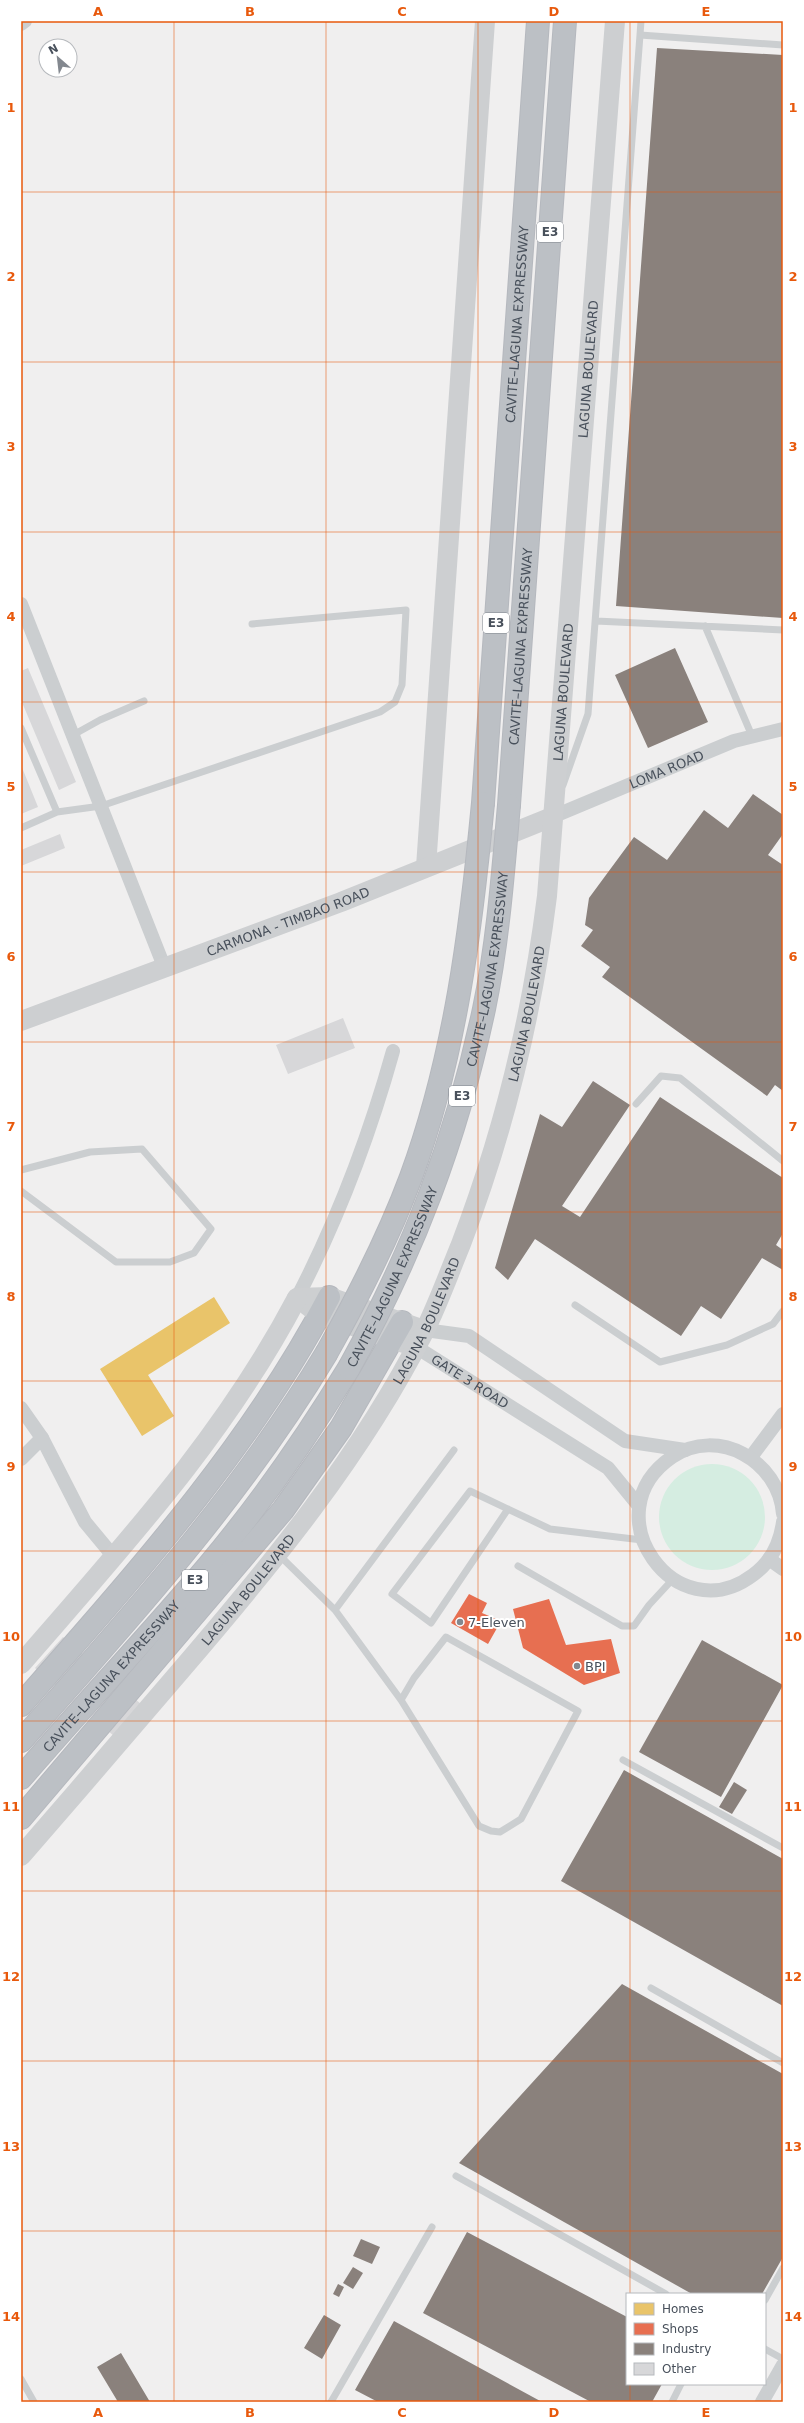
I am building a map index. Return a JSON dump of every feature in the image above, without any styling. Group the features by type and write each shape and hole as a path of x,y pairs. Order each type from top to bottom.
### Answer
{"highway":[{"name":"CAVITE–LAGUNA EXPRESSWAY","path":"21,1741 182,1555 243,1479 276,1433 326,1354 368,1275 391,1227 411,1177 427,1126 447,1054 460,989 475,890 483,803 538,21"},
{"name":"CAVITE–LAGUNA EXPRESSWAY","path":"21,1778 235,1532 299,1447 349,1368 403,1265 437,1181 450,1138 484,1008 502,887 565,21"},
{"path":"21,1705 152,1551 215,1474 272,1394 324,1306"},
{"path":"21,1818 279,1516 322,1457 398,1331"}],"main road":[{"path":"426,867 485,21"},
{"name":"LAGUNA BOULEVARD","path":"21,1856 278,1554 349,1456 420,1338 480,1194 510,1096 529,1009 542,937 615,21"},
{"name":"CARMONA - TIMBAO ROAD","path":"21,1021 342,902 552,817"},
{"path":"21,1664 174,1486 221,1424 277,1335 297,1298"},
{"name":"GATE 3 ROAD","path":"297,1298 420,1338"}],"street":[{"path":"21,24 24,21"},
{"path":"21,604 102,806 164,969"},
{"name":"LOMA ROAD","path":"552,817 734,741 783,729"},
{"path":"297,1298 320,1253 338,1212 376,1111 393,1051"},
{"name":"GATE 3 ROAD","path":"420,1338 469,1336 625,1441 685,1450"},
{"name":"GATE 3 ROAD","path":"420,1338 608,1468 639,1506"},
{"path":"21,1408 42,1438 85,1522 114,1557"},
{"path":"751,1457 783,1414"},
{"path":"21,1459 42,1438"},
{"path":"783,1514 775,1484 760,1465 751,1457 736,1450 719,1446 702,1446 685,1450 658,1468 646,1486 639,1506 639,1523 642,1540 654,1563 673,1579 690,1587 703,1589 729,1588 746,1580 762,1569 779,1542 783,1522"},
{"path":"769,1559 783,1569"},
{"path":"762,2402 783,2365"}],"lane":[{"path":"552,817 588,714 641,21"},
{"path":"640,35 783,45"},
{"path":"21,828 57,812 102,806 380,712 395,702 402,685 406,610 252,624"},
{"path":"596,621 783,630"},
{"path":"705,626 752,736"},
{"path":"73,735 100,720 144,701"},
{"path":"21,728 57,812"},
{"path":"636,1104 661,1076 680,1078 783,1161"},
{"path":"21,1170 90,1152 142,1149 211,1229 194,1253 170,1262 116,1262 21,1191"},
{"path":"575,1305 660,1362 727,1346 773,1324 783,1311"},
{"path":"335,1610 454,1450"},
{"path":"508,1510 431,1623 392,1594 470,1490 508,1510 550,1529 642,1540"},
{"path":"278,1554 335,1610 401,1700 479,1826 491,1831 500,1832 522,1820 578,1711 446,1637 414,1678 401,1700"},
{"path":"518,1566 622,1626 634,1626 649,1605 673,1579"},
{"path":"623,1760 783,1848"},
{"path":"651,1988 783,2063"},
{"path":"456,2176 664,2293"},
{"path":"331,2402 432,2227"},
{"path":"766,2298 783,2268"},
{"path":"766,2350 783,2359"},
{"path":"21,2379 34,2402"},
{"path":"672,2402 680,2385"}],"green space":[{"path":"712,1464 732,1468 749,1480 761,1497 765,1517 761,1537 749,1554 732,1566 712,1570 692,1566 675,1554 663,1537 659,1517 663,1497 675,1480 692,1468"}],"building: Homes":[{"path":"214,1297 230,1323 148,1375 174,1416 142,1436 100,1369"}],"building: Shops":[{"path":"469,1594 487,1603 482,1613 501,1621 488,1644 451,1623"},
{"path":"549,1599 566,1645 611,1639 620,1673 584,1685 523,1648 513,1609"}],"building: Industry":[{"path":"657,48 783,55 783,618 616,606"},
{"path":"675,648 708,722 648,748 615,675"},
{"path":"753,794 783,815 783,834 768,855 783,865 783,1091 775,1085 767,1096 602,977 610,967 581,946 593,930 585,925 589,898 634,837 667,860 704,810 728,828"},
{"path":"593,1081 630,1105 562,1206 580,1217 660,1097 783,1178 783,1233 776,1245 783,1250 783,1270 762,1258 721,1319 701,1306 681,1336 535,1239 508,1280 495,1268 540,1114 562,1127"},
{"path":"702,1640 783,1685 721,1797 639,1752"},
{"path":"624,1770 783,1859 783,2006 561,1881"},
{"path":"734,1782 747,1790 732,1814 719,1807"},
{"path":"622,1984 783,2074 783,2257 763,2293 690,2293 459,2163"},
{"path":"467,2232 626,2316 626,2385 661,2385 652,2402 591,2402 423,2313"},
{"path":"361,2239 380,2247 372,2264 353,2256"},
{"path":"353,2267 363,2273 353,2289 343,2283"},
{"path":"338,2284 344,2287 339,2297 333,2294"},
{"path":"324,2315 341,2325 322,2359 304,2348"},
{"path":"394,2321 542,2402 378,2402 355,2390"},
{"path":"121,2353 150,2402 118,2402 97,2367"}],"building: Other":[{"path":"28,668 76,782 59,790 21,700 21,671"},
{"path":"21,765 38,807 21,814"},
{"path":"60,834 65,848 21,866 21,850"},
{"path":"343,1018 355,1048 288,1074 276,1045"},
{"path":"63,1637 83,1654 55,1685 35,1668"},
{"path":"120,1686 141,1704 114,1736 93,1718"}],"place":[{"name":"7-Eleven","path":"460,1622"},
{"name":"BPI","path":"577,1666"}]}
